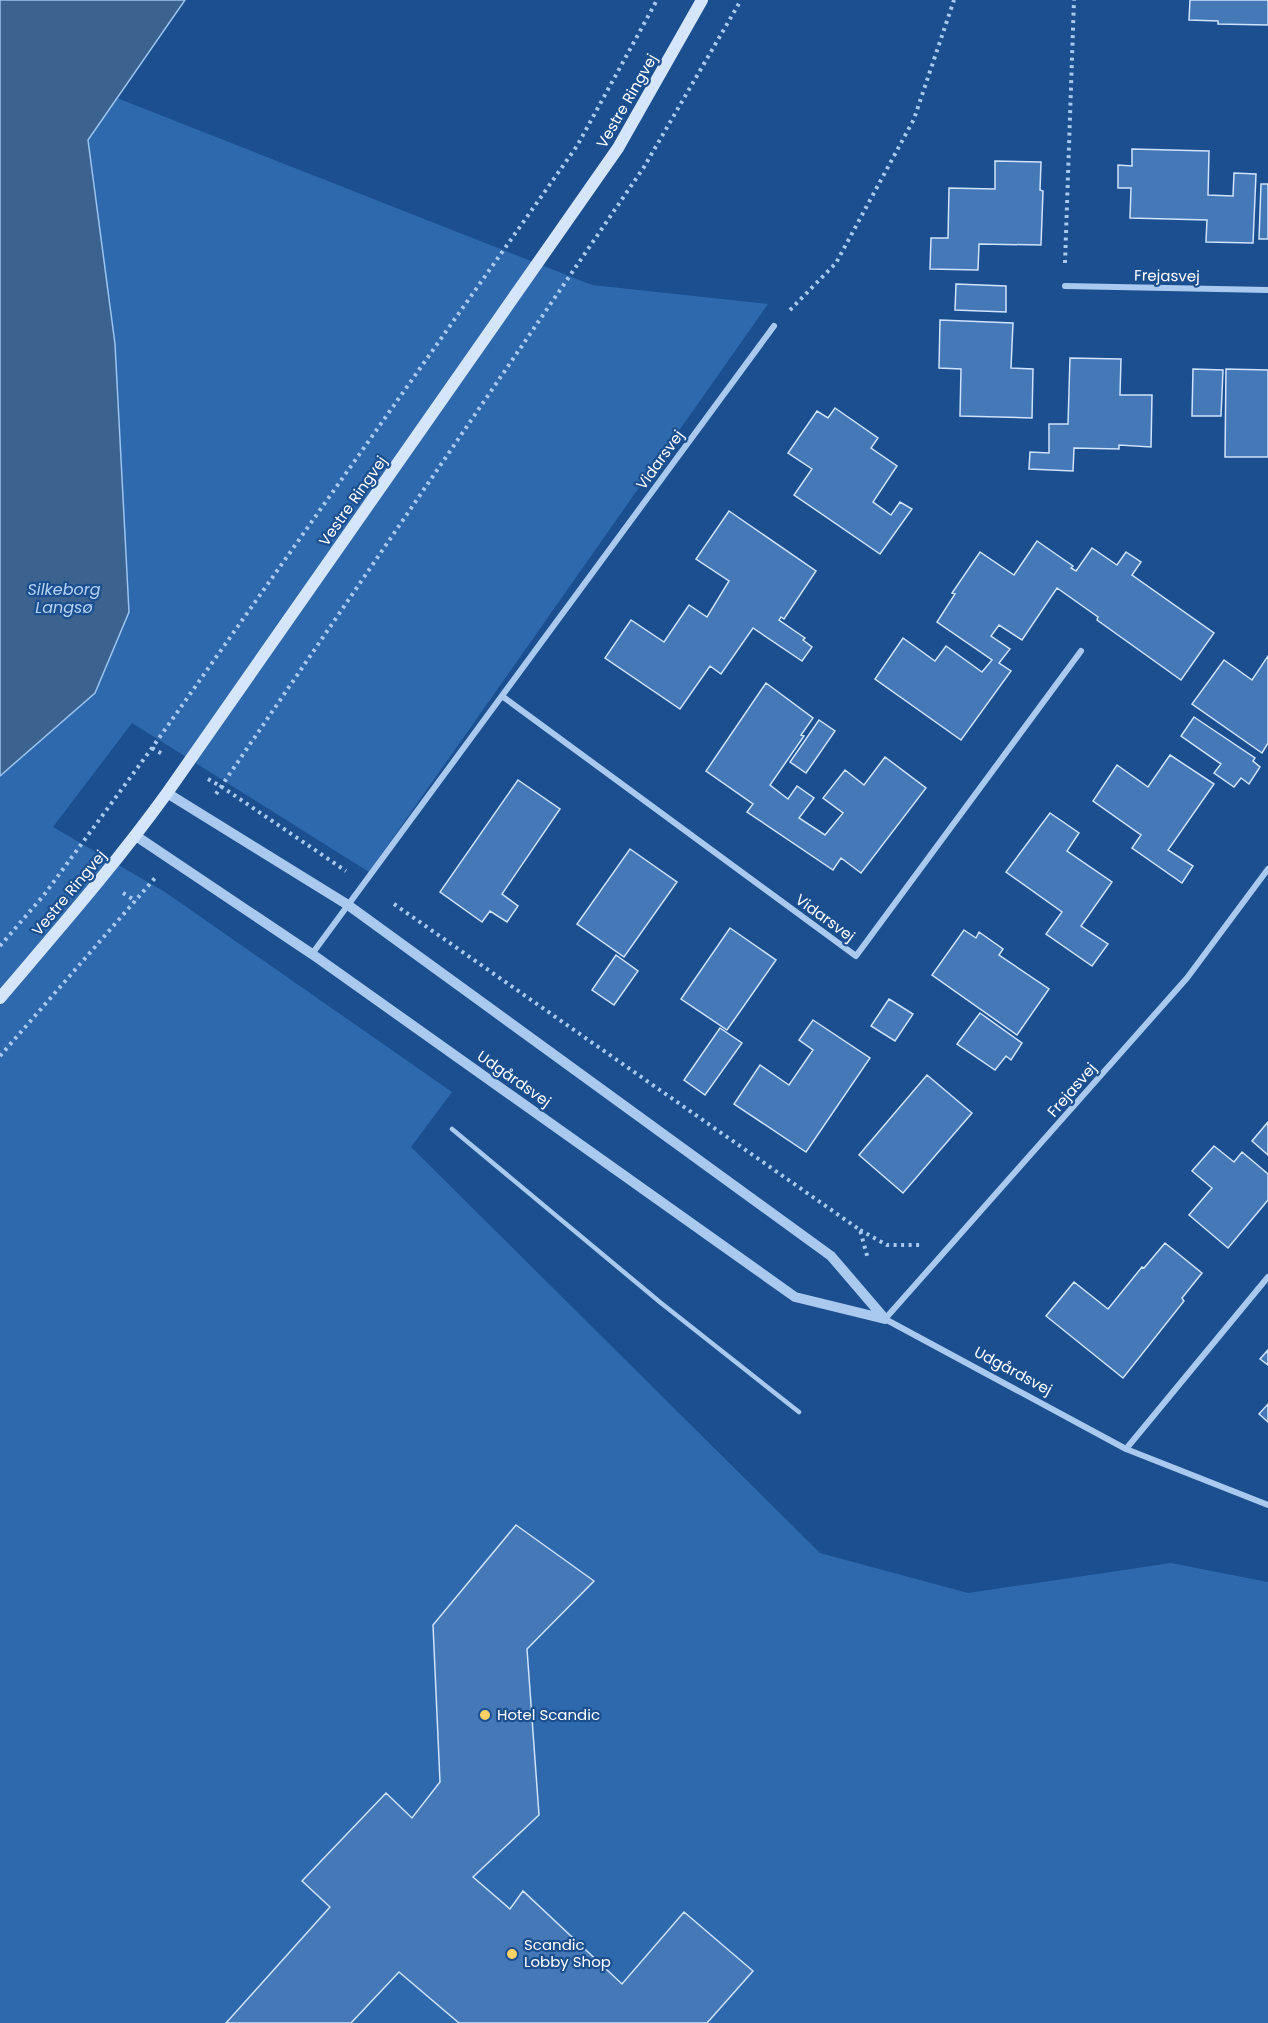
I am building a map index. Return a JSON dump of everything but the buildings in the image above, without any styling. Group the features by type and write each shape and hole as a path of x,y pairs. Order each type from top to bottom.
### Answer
{"main road":[{"name":"Vestre Ringvej","path":"0,998 136,836 167,793 618,148 702,0"}],"street":[{"name":"Frejasvej","path":"1065,286 1268,290"},
{"name":"Vidarsvej","path":"312,954 774,326"},
{"name":"Vidarsvej","path":"502,696 856,956 1081,651"},
{"name":"Udgårdsvej","path":"167,793 348,905 831,1256 885,1319"},
{"name":"Udgårdsvej","path":"136,836 312,954 795,1297 885,1319 1126,1449 1268,1505"},
{"name":"Frejasvej","path":"885,1319 1187,978 1268,869"},
{"path":"1126,1449 1268,1277"}],"lane":[{"path":"452,1129 661,1303 799,1412"}],"path":[{"path":"0,946 44,895 152,748 577,146 657,0"},
{"path":"201,813 222,787 644,167 741,0"},
{"path":"774,326 836,263 914,119 954,0"},
{"path":"1065,286 1074,0"},
{"path":"222,787 364,883 860,1230 887,1245 951,1244"},
{"path":"0,1056 171,860"},
{"path":"860,1230 870,1263"}],"shaded area":[{"path":"117,98 592,285 768,304 369,872 132,723 53,827 165,892 452,1092 411,1147 820,1553 968,1593 1171,1563 1268,1582 1268,2023 0,2023 0,776 95,693 115,344 88,140"}],"water":[{"name":"Silkeborg Langsø","path":"0,0 185,0 88,140 115,344 129,612 95,693 0,776"}],"place":[{"name":"Hotel Scandic","path":"485,1715"},
{"name":"Scandic Lobby Shop","path":"512,1954"}]}
